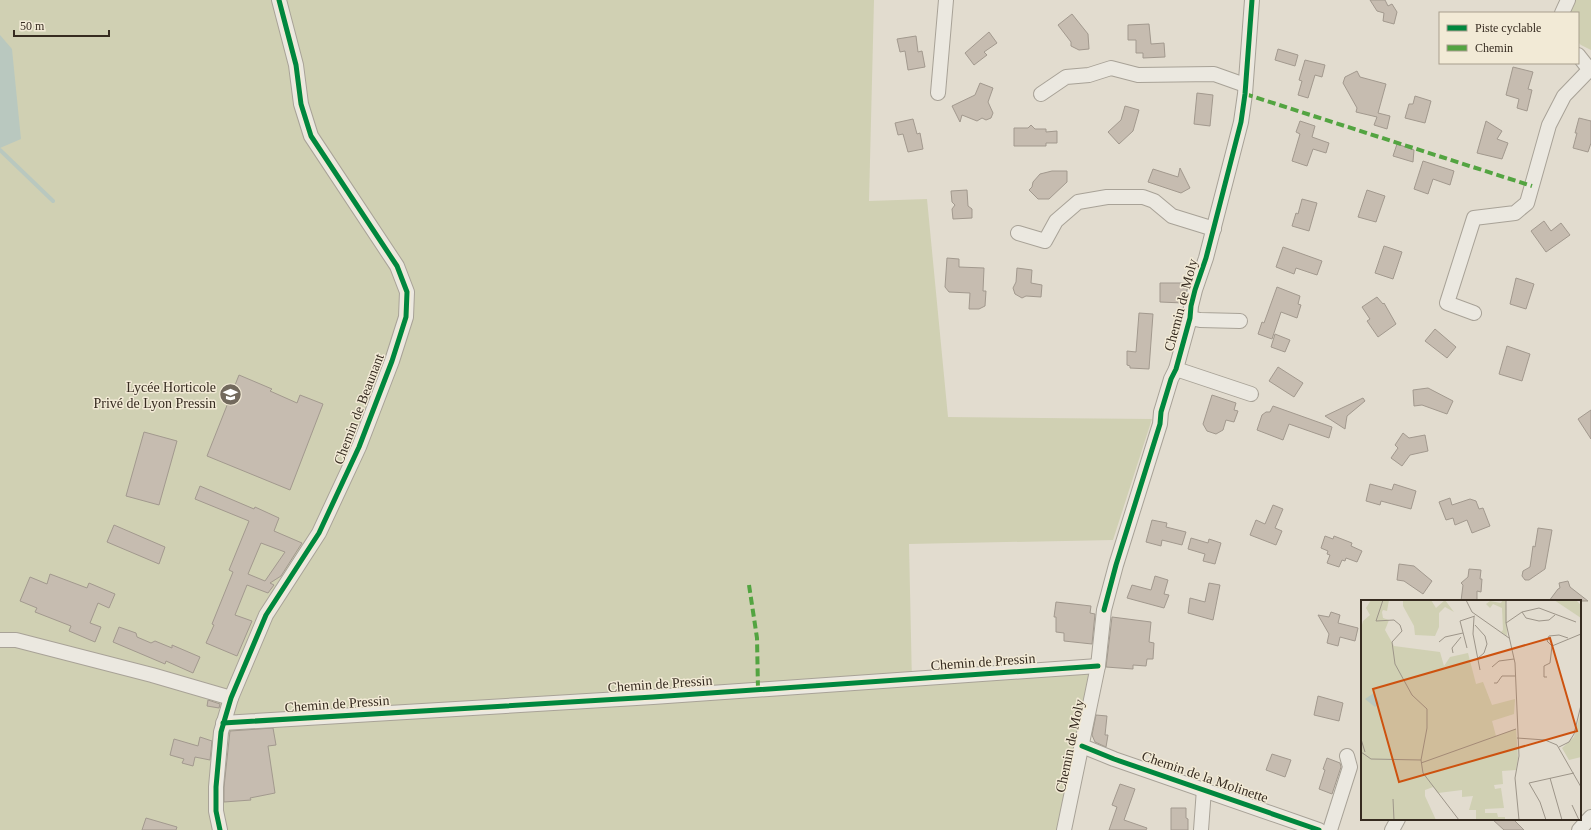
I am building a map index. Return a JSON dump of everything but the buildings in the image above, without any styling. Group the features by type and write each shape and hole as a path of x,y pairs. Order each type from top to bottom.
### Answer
{"street":[{"name":"Chemin de Beaunant","path":"220,830 216,811 216,787 221,732 231,698 266,615 319,532 359,447 392,361 406,317 407,292 397,266 311,136 301,104 296,65 279,0"},
{"path":"938,93 946,0"},
{"name":"Chemin de Moly","path":"1064,830 1098,666 1104,610 1116,565 1160,424 1161,412 1171,379 1176,369 1190,318 1195,290 1214,229 1241,122 1245,94 1252,0"},
{"path":"1562,12 1568,0"},
{"path":"1474,313 1447,303 1474,218 1515,213 1527,203 1549,125 1564,96 1590,68 1579,56"},
{"path":"1041,94 1066,77 1089,75 1111,68 1138,75 1214,74 1245,85"},
{"path":"1018,233 1045,241 1056,221 1078,202 1107,196 1143,197 1154,202 1172,216 1214,229"},
{"path":"1190,318 1200,320 1240,321"},
{"path":"1176,369 1251,394"},
{"path":"0,640 16,640 152,675 231,698"},
{"name":"Chemin de Pressin","path":"224,724 653,697 1098,666"},
{"name":"Chemin de la Molinette","path":"1082,746 1114,759 1319,830"},
{"path":"1330,830 1350,767 1347,756"},
{"path":"1201,830 1204,789"},
{"path":"1579,830 1591,817"},
{"path":"1392,830 1397,820"}],"green space":[{"path":"0,0 874,0 869,201 927,199 948,417 1152,419 1113,540 909,544 912,684 1091,673 1058,830 0,830"},
{"path":"1574,0 1591,0 1591,50 1579,43 1579,12 1569,12"}],"shaded area":[{"path":"0,35 12,49 21,139 0,148"}],"waterway":[{"path":"0,150 53,201"}],"marked path":[{"path":"1245,94 1532,186"},
{"path":"749,585 757,638 758,690"}],"cycle path":[{"path":"220,830 216,811 216,787 221,732 231,698 266,615 319,533 359,447 392,361 406,317 407,292 397,266 311,136 301,104 296,65 279,0"},
{"path":"1104,610 1116,565 1160,424 1161,412 1171,379 1176,369 1190,318 1195,290 1206,258 1241,122 1245,94 1252,0"},
{"path":"223,723 653,697 1098,666"},
{"path":"1082,746 1114,759 1319,830"}],"place":[{"name":"Lycée Horticole Privé de Lyon Pressin","path":"231,395"}]}
